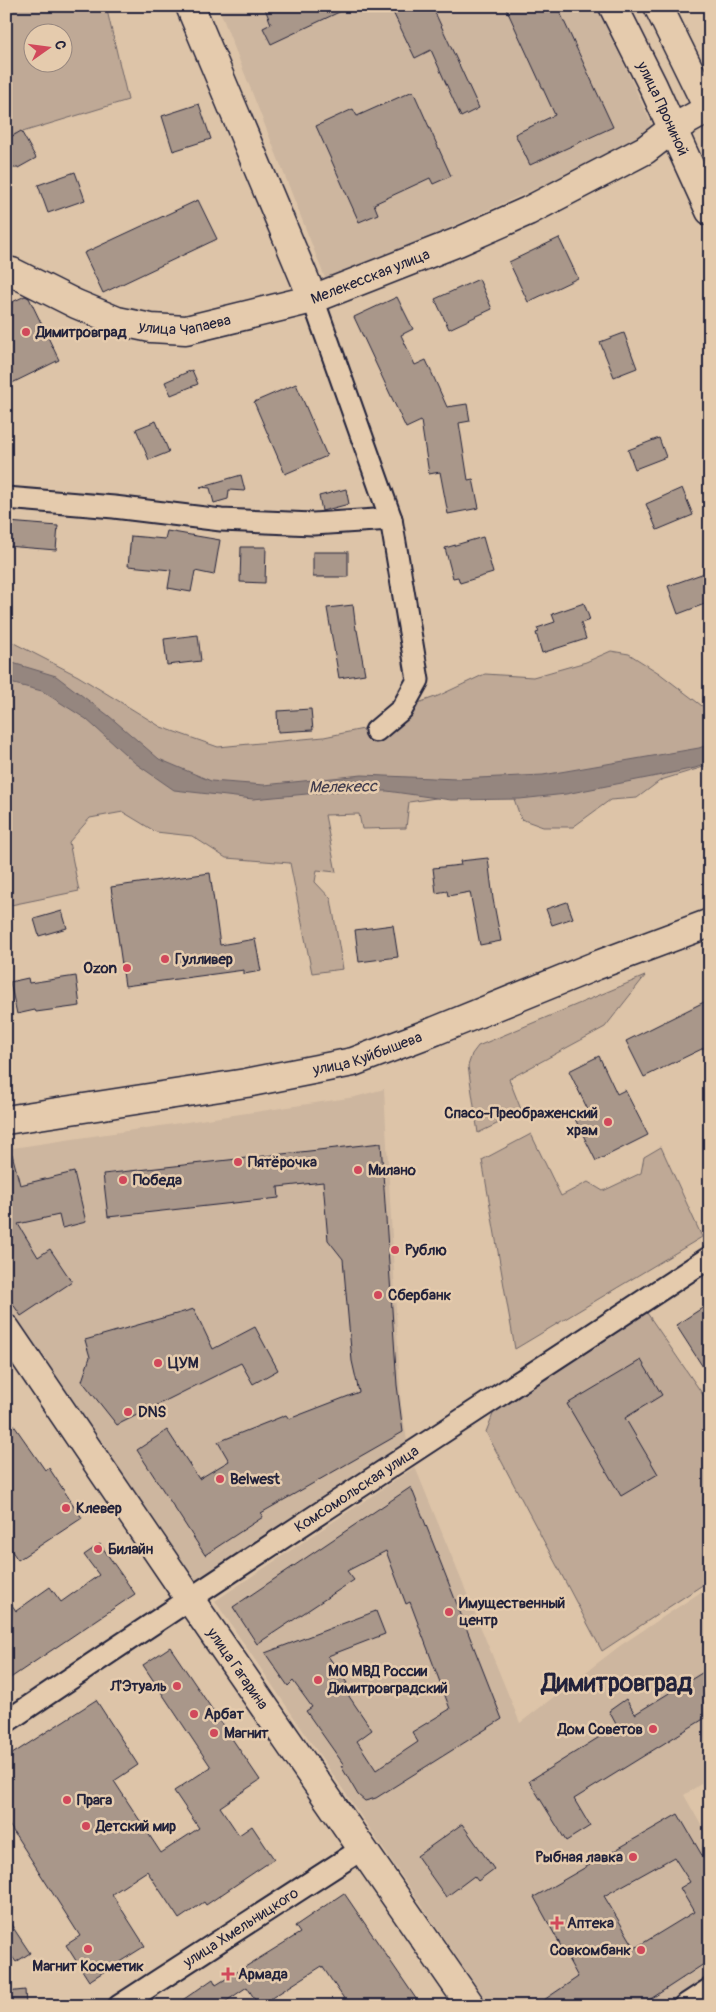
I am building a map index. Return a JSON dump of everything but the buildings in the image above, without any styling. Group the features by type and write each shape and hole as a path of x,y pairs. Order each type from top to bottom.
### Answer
{"main road":[{"name":"Мелекесская улица","path":"190,6 313,298 458,242 528,211 645,150 672,129 709,110"},
{"name":"улица Прониной","path":"613,6 710,211"},
{"path":"658,6 709,110"},
{"name":"улица Чапаева","path":"6,271 12,272 76,304 117,321 151,328 186,330 313,298"},
{"name":"улица Куйбышева","path":"6,1120 246,1083 353,1062 710,923"},
{"name":"улица Гагарина","path":"6,1329 471,2006"}],"street":[{"path":"313,298 391,519 418,680 402,709 376,731"},
{"path":"6,498 114,507 221,520 314,524 391,519"},
{"name":"Комсомольская улица","path":"6,1722 189,1598 435,1439 710,1257"},
{"name":"улица Хмельницкого","path":"120,2006 362,1849"},
{"path":"684,2006 710,1989"}],"shaded area":[{"path":"6,6 106,6 128,100 6,137"},
{"path":"218,6 597,6 656,134 327,283"},
{"path":"6,639 78,676 161,727 218,747 324,737 383,725 418,703 438,696 485,674 533,677 586,662 611,651 629,654 659,673 710,712 710,765 661,780 637,798 610,800 573,827 543,827 521,819 513,796 463,794 409,802 406,828 362,829 359,814 325,815 336,872 317,870 315,882 331,899 343,969 312,973 290,863 226,858 192,836 156,832 123,812 90,818 69,842 79,891 6,906"},
{"path":"645,976 605,1027 509,1079 522,1112 478,1133 468,1066 472,1054 478,1046"},
{"path":"384,1089 401,1404 408,1447 197,1582 6,1303 6,1149 355,1097"},
{"path":"531,1134 561,1196 588,1182 603,1191 641,1173 644,1157 661,1147 702,1237 515,1349 482,1160"},
{"path":"645,1310 710,1405 710,1580 602,1651 486,1432 495,1409"},
{"path":"415,1467 520,1723 621,1645 710,1586 710,1778 684,1795 710,1841 710,2006 490,2006 215,1601"}],"water":[{"name":"Мелекесс","path":"6,661 56,676 109,716 159,759 211,781 264,785 362,775 456,779 543,775 699,748 710,744 710,763 695,768 566,794 520,799 451,800 387,791 339,791 253,799 174,790 135,763 86,719 42,691 6,682"}],"place":[{"name":"Димитровград","path":"26,332"},
{"name":"Гулливер","path":"165,959"},
{"name":"Ozon","path":"127,968"},
{"name":"Спасо-Преображенский храм","path":"608,1122"},
{"name":"Пятёрочка","path":"238,1162"},
{"name":"Милано","path":"358,1170"},
{"name":"Победа","path":"123,1180"},
{"name":"Рублю","path":"395,1250"},
{"name":"Сбербанк","path":"378,1295"},
{"name":"ЦУМ","path":"158,1363"},
{"name":"DNS","path":"128,1412"},
{"name":"Belwest","path":"220,1479"},
{"name":"Клевер","path":"66,1508"},
{"name":"Билайн","path":"98,1549"},
{"name":"Имущественный центр","path":"449,1612"},
{"name":"МО МВД России Димитровградский","path":"318,1680"},
{"name":"Л'Этуаль","path":"177,1686"},
{"name":"Арбат","path":"194,1714"},
{"name":"Дом Советов","path":"653,1729"},
{"name":"Магнит","path":"214,1733"},
{"name":"Прага","path":"67,1800"},
{"name":"Детский мир","path":"86,1826"},
{"name":"Рыбная лавка","path":"633,1857"},
{"name":"Аптека","path":"557,1923"},
{"name":"Магнит Косметик","path":"88,1949"},
{"name":"Совкомбанк","path":"641,1950"},
{"name":"Армада","path":"228,1974"}],"district":[{"name":"Димитровград","path":"617,1682"}]}
